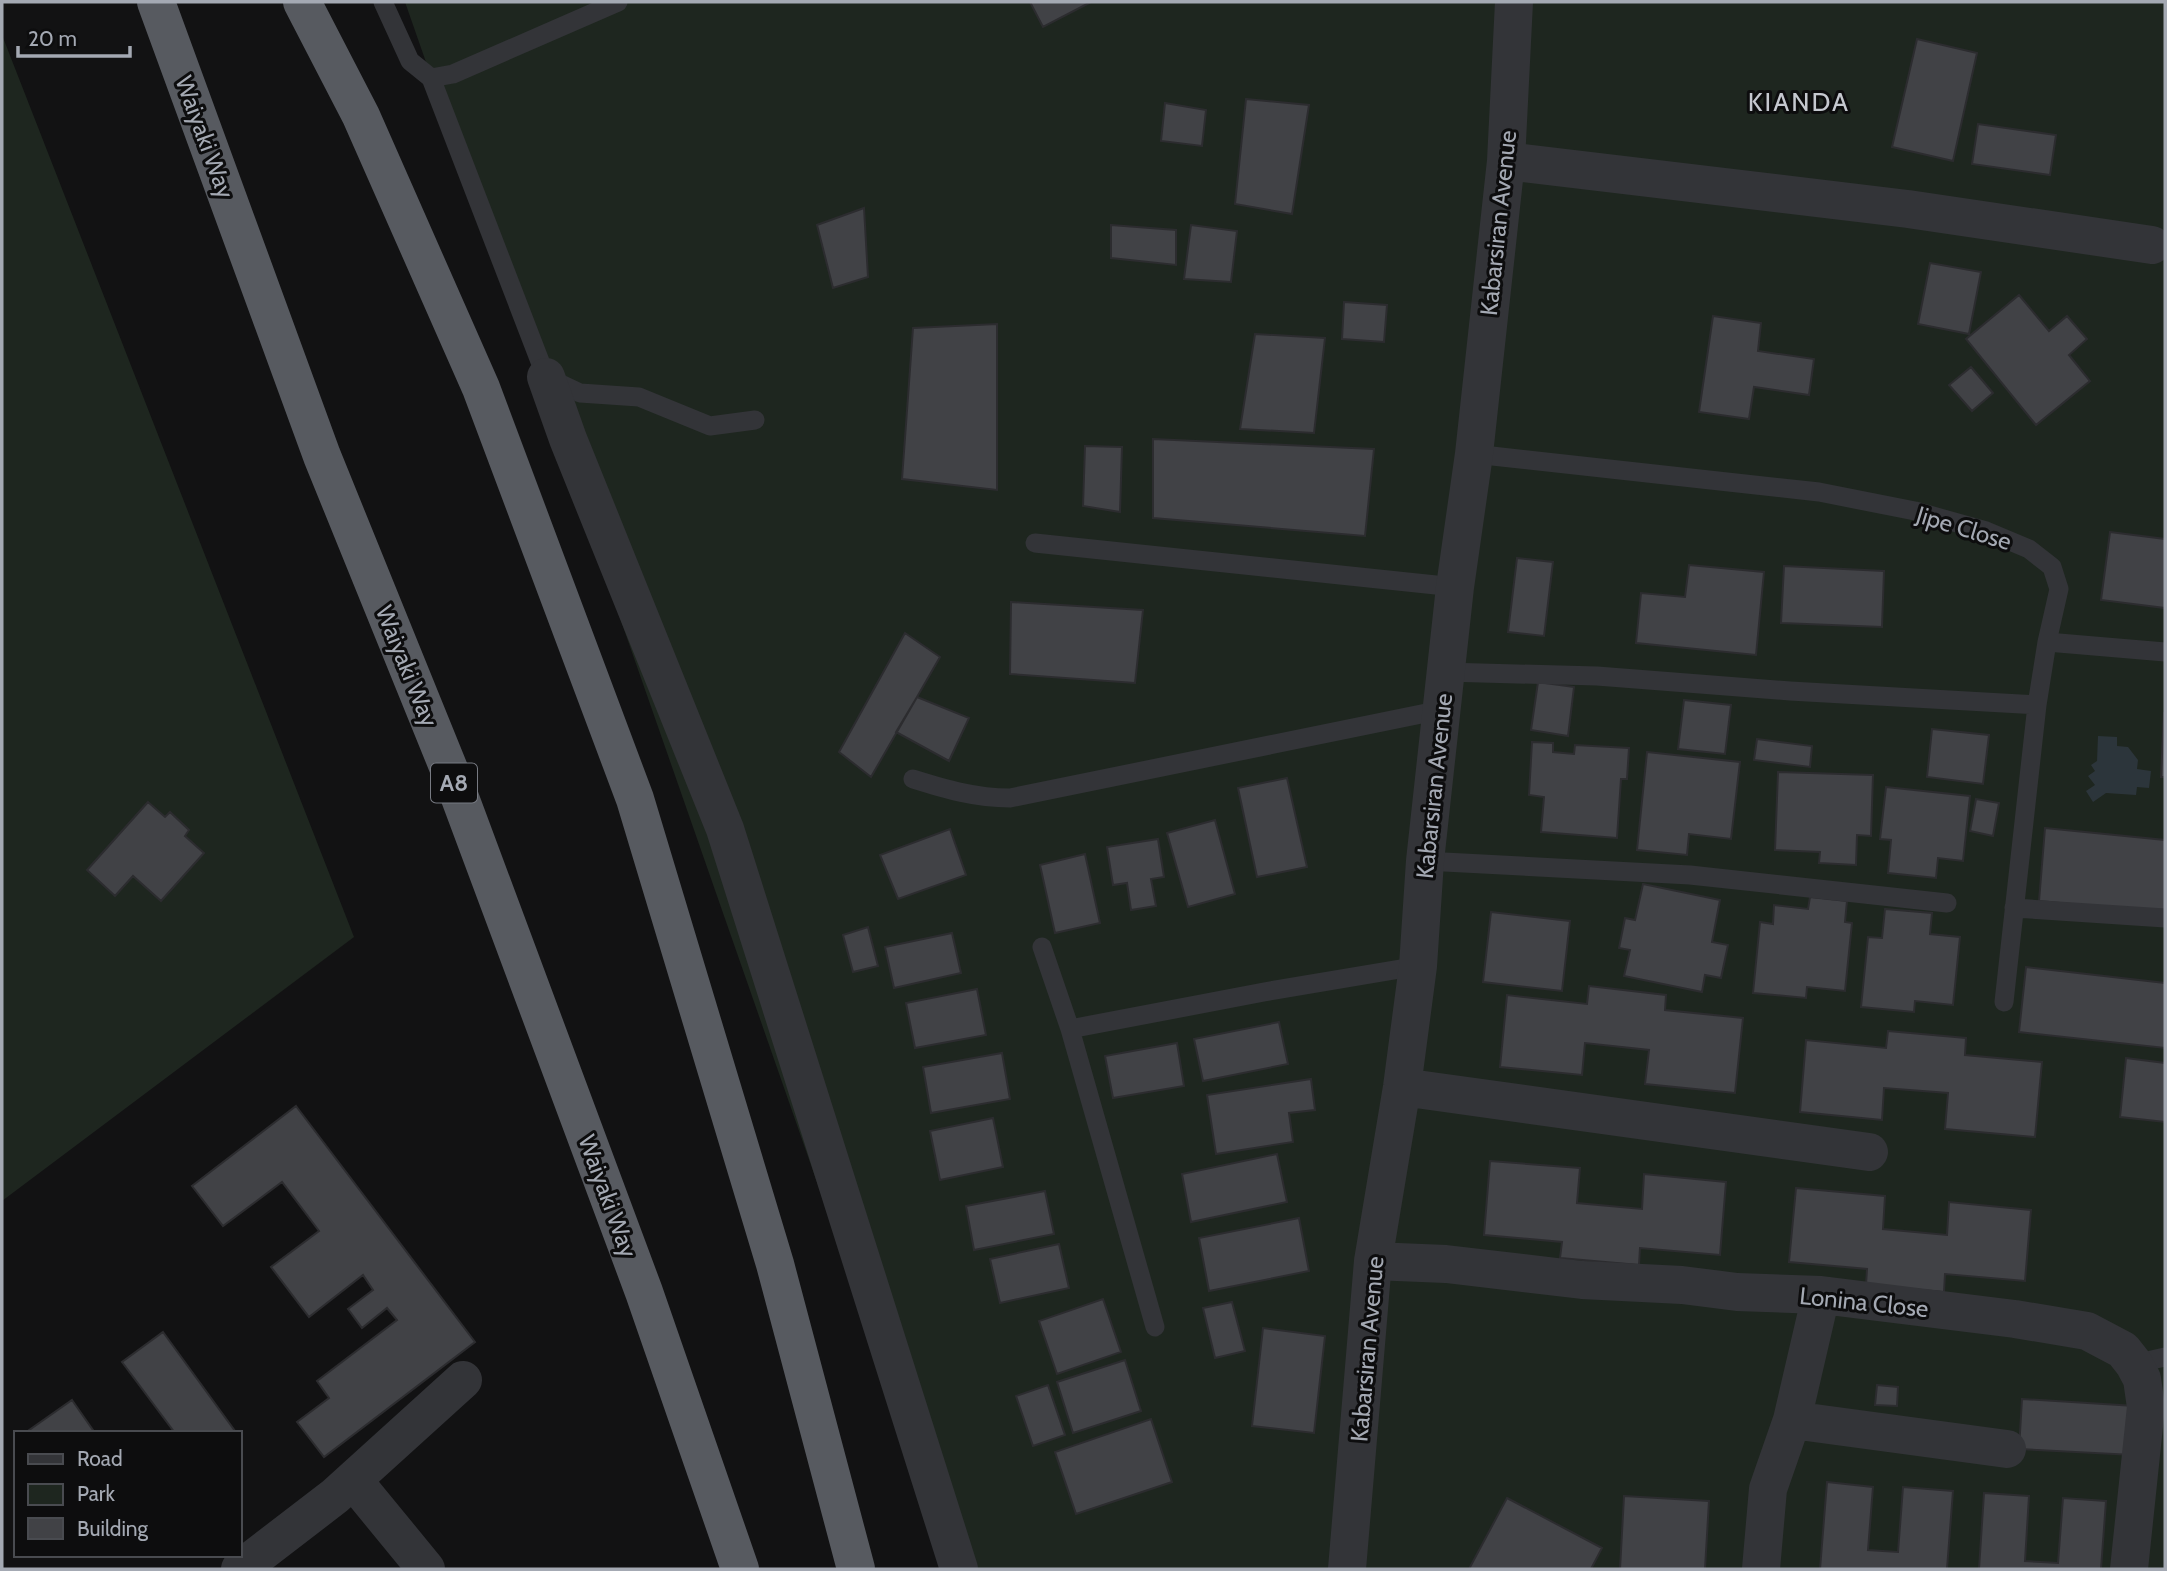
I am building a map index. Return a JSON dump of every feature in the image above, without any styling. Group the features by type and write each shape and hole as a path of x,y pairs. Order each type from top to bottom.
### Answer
{"highway":[{"name":"Waiyaki Way","path":"156,2 322,456 458,792 644,1292 740,1569"},
{"path":"302,2 361,116 481,388 635,799 775,1264 856,1569"}],"street":[{"name":"Kabarsiran Avenue","path":"1347,1569 1373,1261 1419,966 1425,861 1441,710 1474,454 1506,160 1514,2"},
{"path":"1506,160 1908,209 2152,245"},
{"path":"546,377 568,439 725,829 959,1569"},
{"path":"1402,1087 1869,1152"},
{"name":"Lonina Close","path":"1373,1261 1446,1264 1582,1280 1682,1285 1737,1292 1821,1295 2015,1319 2087,1331 2123,1350 2150,1360 2142,1379 2146,1407 2129,1569"},
{"path":"1761,1569 1768,1489 1792,1420 1821,1295"},
{"path":"240,1569 353,1480 463,1380"},
{"path":"1792,1420 2007,1449"},
{"path":"353,1480 426,1569"}],"lane":[{"path":"383,2 410,61 431,78 546,377 580,393 639,397 710,426 755,421"},
{"path":"431,78 453,74 618,2"},
{"name":"Jipe Close","path":"1474,454 1819,492 1915,511 1986,531 2029,549 2052,567 2059,589 2036,705 2004,1002"},
{"path":"1035,542 1455,587"},
{"path":"2047,642 2165,652"},
{"path":"1446,672 1597,676 1790,691 2036,705"},
{"path":"913,779 958,793 986,798 1010,798 1441,710"},
{"path":"1425,861 1690,875 1947,903"},
{"path":"2014,908 2165,918"},
{"path":"1042,947 1070,1030 1155,1327"},
{"path":"1070,1030 1264,992 1419,966"}],"green space":[{"path":"405,2 2165,2 2165,1569 952,1569"},
{"path":"2,35 354,937 2,1201"}],"shaded area":[{"path":"2098,736 2117,737 2117,746 2128,747 2138,760 2137,769 2151,771 2149,788 2137,787 2136,795 2106,793 2093,802 2086,791 2095,785 2088,776 2095,771 2091,765 2097,761"}],"building":[{"path":"1030,2 1091,2 1043,27"},
{"path":"1917,39 1977,53 1953,161 1892,147"},
{"path":"1246,99 1309,105 1292,214 1235,204"},
{"path":"1165,103 1206,110 1202,146 1161,141"},
{"path":"1978,124 2056,135 2050,175 1972,164"},
{"path":"864,208 868,277 833,288 817,225"},
{"path":"1111,225 1176,230 1176,265 1111,258"},
{"path":"1191,225 1237,231 1231,282 1184,279"},
{"path":"1930,263 1981,272 1969,334 1918,324"},
{"path":"2019,295 2049,331 2067,316 2087,339 2069,355 2090,381 2036,425 1966,339"},
{"path":"1344,302 1387,305 1384,342 1342,339"},
{"path":"1713,316 1761,323 1758,351 1814,359 1809,395 1754,387 1749,419 1699,412"},
{"path":"997,324 997,490 902,479 913,328"},
{"path":"1255,334 1325,338 1314,433 1240,429"},
{"path":"1971,367 1993,393 1972,411 1949,385"},
{"path":"1153,439 1374,449 1365,536 1153,518"},
{"path":"1085,446 1122,447 1120,512 1083,506"},
{"path":"2110,532 2165,539 2165,608 2101,600"},
{"path":"1517,558 1553,562 1544,636 1508,632"},
{"path":"1689,565 1764,572 1756,655 1636,643 1641,593 1685,597"},
{"path":"1784,566 1884,571 1882,627 1781,623"},
{"path":"1011,602 1143,610 1135,683 1010,674"},
{"path":"905,633 940,657 871,777 839,752"},
{"path":"1538,682 1574,687 1568,736 1531,730"},
{"path":"917,697 969,718 949,761 896,732"},
{"path":"1684,700 1731,705 1725,754 1678,749"},
{"path":"2164,713 2165,777 2161,777"},
{"path":"1932,729 1989,735 1983,784 1927,777"},
{"path":"1757,739 1812,746 1810,767 1754,760"},
{"path":"1532,742 1553,743 1553,752 1574,754 1575,745 1629,748 1627,779 1621,779 1617,838 1541,832 1544,797 1529,795"},
{"path":"1647,752 1740,762 1731,839 1689,834 1687,855 1637,850"},
{"path":"1778,772 1873,775 1871,836 1857,835 1856,865 1819,863 1820,852 1775,850"},
{"path":"1287,778 1307,867 1257,877 1238,788"},
{"path":"1886,787 1970,796 1963,861 1938,858 1936,878 1888,873 1891,840 1880,839"},
{"path":"1976,799 1999,803 1993,836 1970,831"},
{"path":"148,802 165,817 170,812 189,830 185,836 204,853 161,901 133,876 115,896 87,870"},
{"path":"1215,820 1235,894 1188,907 1167,833"},
{"path":"2045,828 2165,840 2165,913 2039,901"},
{"path":"950,829 966,875 898,899 880,855"},
{"path":"1158,839 1164,877 1151,879 1156,906 1131,910 1127,883 1113,885 1107,847"},
{"path":"1085,854 1100,923 1055,933 1040,865"},
{"path":"1643,884 1720,900 1712,942 1728,945 1721,978 1705,975 1702,992 1624,976 1630,950 1619,948 1625,918 1635,920"},
{"path":"1810,897 1847,901 1845,922 1852,923 1845,991 1807,987 1806,998 1753,993 1760,922 1773,924 1774,905 1808,909"},
{"path":"1885,909 1932,913 1930,934 1960,937 1953,1005 1915,1001 1914,1012 1861,1007 1868,937 1882,938"},
{"path":"1491,912 1570,921 1562,991 1483,982"},
{"path":"868,927 878,966 853,972 843,935"},
{"path":"952,933 961,973 894,988 885,947"},
{"path":"2026,967 2165,983 2165,1048 2019,1032"},
{"path":"1589,986 1666,995 1665,1010 1743,1018 1735,1093 1645,1084 1649,1050 1585,1043 1582,1075 1500,1067 1507,995 1587,1004"},
{"path":"977,989 986,1035 915,1048 906,1003"},
{"path":"1279,1022 1288,1064 1203,1081 1194,1039"},
{"path":"1888,1031 1966,1038 1965,1055 2042,1062 2035,1137 1945,1129 1948,1093 1884,1088 1882,1120 1800,1112 1806,1040 1886,1048"},
{"path":"1177,1043 1184,1086 1113,1098 1105,1056"},
{"path":"1002,1053 1010,1099 931,1113 923,1067"},
{"path":"2126,1058 2165,1063 2165,1122 2120,1117"},
{"path":"1311,1079 1315,1110 1289,1113 1293,1142 1216,1154 1207,1095"},
{"path":"296,1106 475,1342 324,1457 297,1422 329,1398 317,1381 397,1320 387,1308 362,1328 348,1309 373,1290 363,1275 309,1317 271,1267 319,1231 282,1182 223,1226 192,1186"},
{"path":"993,1118 1003,1167 940,1180 930,1131"},
{"path":"1277,1154 1287,1202 1191,1222 1182,1174"},
{"path":"1490,1161 1580,1168 1577,1203 1642,1209 1644,1174 1726,1182 1720,1255 1640,1248 1639,1265 1560,1258 1562,1242 1484,1235"},
{"path":"1796,1188 1885,1196 1883,1229 1947,1235 1949,1202 2031,1210 2025,1281 1945,1274 1944,1292 1866,1285 1867,1269 1789,1262"},
{"path":"1045,1191 1054,1234 974,1250 966,1206"},
{"path":"1299,1218 1309,1271 1209,1291 1199,1238"},
{"path":"1059,1244 1069,1288 1000,1303 990,1259"},
{"path":"1103,1299 1121,1352 1057,1374 1039,1321"},
{"path":"1232,1302 1245,1351 1215,1358 1203,1308"},
{"path":"1263,1328 1325,1336 1314,1433 1252,1426"},
{"path":"163,1332 235,1431 174,1431 122,1362"},
{"path":"1125,1360 1141,1411 1073,1433 1057,1382"},
{"path":"1048,1385 1065,1435 1033,1446 1016,1396"},
{"path":"1877,1385 1898,1387 1897,1406 1875,1405"},
{"path":"2022,1399 2135,1406 2133,1455 2019,1449"},
{"path":"72,1400 94,1431 28,1431"},
{"path":"1151,1419 1172,1482 1076,1514 1055,1452"},
{"path":"1827,1482 1873,1487 1868,1550 1898,1552 1903,1487 1953,1491 1947,1569 1820,1569"},
{"path":"1984,1493 2029,1496 2025,1561 2058,1563 2063,1498 2106,1501 2101,1569 1979,1569"},
{"path":"1624,1496 1709,1501 1705,1569 1620,1569"},
{"path":"1507,1498 1602,1548 1591,1569 1469,1569"}],"district":[{"name":"KIANDA","path":"1799,102"}]}
